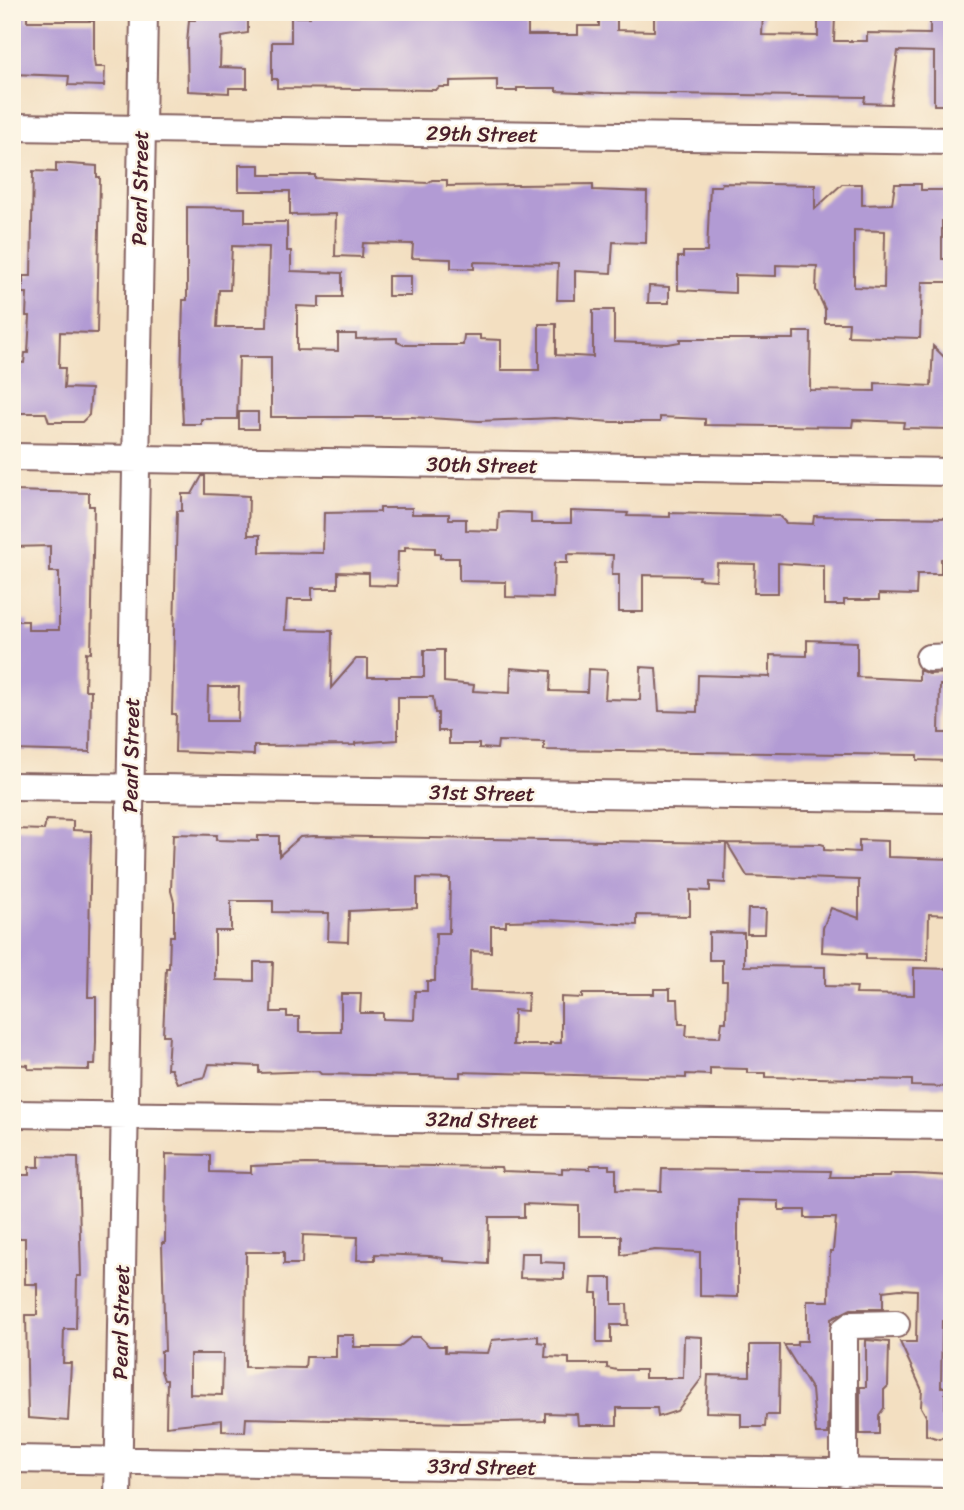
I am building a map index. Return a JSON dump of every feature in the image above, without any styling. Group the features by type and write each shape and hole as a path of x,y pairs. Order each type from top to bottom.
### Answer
{"street":[{"name":"Pearl Street","path":"118,1498 144,12"},
{"name":"29th Street","path":"12,127 952,141"},
{"name":"30th Street","path":"12,457 952,471"},
{"name":"31st Street","path":"12,786 952,799"},
{"name":"32nd Street","path":"12,1114 952,1126"},
{"path":"844,1473 845,1331 852,1325 895,1324"},
{"name":"33rd Street","path":"12,1460 844,1473 937,1482"}],"building":[{"path":"12,12 27,12 27,21 94,21 95,67 105,67 104,86 68,85 69,76 12,74"},
{"path":"195,12 248,12 248,33 221,37 220,67 247,68 247,88 229,88 229,93 188,91 189,20 195,20"},
{"path":"310,12 500,12 508,14 508,17 528,18 528,35 578,35 578,26 599,26 599,12 617,12 617,30 654,31 654,12 763,14 762,35 818,36 818,16 835,16 834,41 867,41 867,33 930,34 930,12 949,12 949,27 952,27 952,105 934,105 934,52 898,51 891,104 864,103 865,97 604,93 556,91 556,88 497,91 497,80 450,81 450,87 439,87 436,90 277,88 277,79 272,79 272,42 291,42 291,17 310,17"},
{"path":"56,163 97,166 97,177 100,177 97,333 60,332 59,368 65,368 64,388 91,389 89,415 82,422 49,422 46,413 12,413 16,362 24,363 25,353 28,353 30,316 26,316 27,293 23,293 23,276 31,276 33,171 56,172"},
{"path":"239,165 260,165 260,175 315,175 315,178 428,183 432,180 447,180 447,186 593,184 593,190 647,192 646,243 613,242 611,273 575,271 575,300 557,300 558,264 474,262 474,269 451,268 451,259 412,258 413,244 363,243 362,257 335,256 336,214 290,215 290,191 239,191"},
{"path":"722,183 815,185 815,209 842,184 862,184 862,205 892,204 895,184 921,184 921,190 946,190 946,197 952,197 952,221 942,221 942,259 952,259 952,282 922,282 920,338 848,336 849,323 825,323 825,309 816,290 817,266 776,265 776,276 735,275 735,293 678,290 678,257 683,257 683,252 707,252 710,186 721,186","holes":["854,230 885,231 884,288 854,287"]},
{"path":"187,207 245,208 245,222 287,222 287,251 291,251 291,271 342,273 342,297 319,297 319,307 297,306 297,350 338,351 338,334 356,334 356,339 397,338 397,342 404,345 463,345 464,335 480,335 480,339 501,340 501,370 539,370 539,324 556,324 556,355 593,357 593,310 614,310 614,342 668,344 680,342 680,339 794,339 794,332 811,332 810,390 875,391 875,383 931,386 933,346 952,365 952,429 903,428 904,422 853,420 852,427 705,425 705,419 660,417 660,422 612,422 555,418 479,421 412,417 271,417 271,357 239,357 237,419 201,419 201,424 183,424 183,300 187,300","holes":["232,246 269,247 267,327 217,327 219,290 230,290"]},
{"path":"388,276 411,276 411,296 388,296"},
{"path":"649,286 669,287 669,303 648,303"},
{"path":"239,412 258,412 258,429 239,429"},
{"path":"202,476 205,476 205,494 249,496 248,535 260,535 260,552 323,553 324,513 380,512 380,508 412,508 412,514 449,514 449,519 466,519 466,530 498,531 499,513 507,512 531,513 531,523 571,523 571,511 628,513 627,516 670,517 670,513 779,516 786,523 813,524 814,516 952,518 952,557 941,559 941,574 917,574 916,595 879,594 879,600 844,600 844,605 824,605 824,566 778,563 778,593 754,593 755,564 717,563 716,580 698,579 699,576 643,575 643,612 619,612 619,575 612,575 613,555 567,554 567,563 554,563 553,598 506,597 506,582 459,581 459,558 440,558 440,554 435,554 435,548 405,547 405,551 398,551 397,586 369,585 369,573 338,572 338,588 312,588 312,600 287,600 285,630 332,631 331,688 356,659 368,659 368,677 424,677 424,650 444,650 444,682 474,685 473,691 510,693 511,668 551,671 550,691 587,692 588,669 607,670 605,699 640,700 641,667 656,668 659,711 697,712 698,675 770,677 770,655 807,656 807,640 857,642 857,677 919,680 919,670 929,674 952,673 952,685 940,685 939,733 952,733 952,761 917,760 917,755 544,750 544,742 498,741 497,749 479,748 479,744 449,744 449,731 438,731 438,713 435,713 433,697 398,697 398,740 355,745 254,746 254,755 175,752 176,714 172,714 177,511 182,511 182,494 192,494","holes":["208,687 239,687 238,721 207,721"]},
{"path":"12,491 89,493 89,506 94,506 91,653 86,652 85,690 91,690 90,752 12,750 12,621 28,621 28,630 59,630 59,572 50,572 50,546 12,547"},
{"path":"46,820 73,821 73,830 91,831 88,997 96,997 96,1042 95,1065 89,1065 89,1070 28,1069 28,1065 12,1064 12,950 18,950 19,900 15,900 16,877 12,877 15,829 44,830"},
{"path":"173,834 217,835 216,840 258,841 258,836 279,836 279,856 300,837 314,836 726,843 725,883 710,882 710,891 690,890 690,916 637,915 637,925 547,920 506,921 506,926 491,926 491,952 471,951 470,991 528,993 527,1011 514,1010 513,1045 550,1045 561,1043 561,997 582,998 582,994 654,994 654,989 670,989 670,999 678,999 679,1024 687,1024 686,1036 720,1037 722,1022 726,1022 727,981 722,981 722,960 709,960 709,932 744,933 744,966 825,967 825,986 857,987 856,994 914,995 914,968 952,969 952,1087 912,1086 912,1080 766,1077 766,1073 747,1073 747,1069 710,1068 710,1075 686,1074 686,1078 460,1072 460,1077 321,1074 318,1071 259,1073 259,1066 209,1064 205,1077 177,1083 171,1069 167,1069 169,1035 163,1035 166,968 169,968 170,936 174,936 174,902 171,891","holes":["417,878 450,879 449,933 436,933 435,981 427,981 427,991 415,991 414,1020 383,1019 383,1013 360,1013 361,994 341,994 341,1032 299,1032 299,1017 287,1017 287,1012 271,1012 273,962 254,962 254,981 215,980 215,931 231,931 231,901 273,901 273,912 329,913 328,941 348,942 349,911 417,908"]},
{"path":"859,840 888,841 888,857 952,859 952,915 929,914 928,960 866,959 866,954 822,952 823,928 831,908 859,918 859,880 747,876 727,843 821,844 824,845 824,850 859,852"},
{"path":"748,909 766,909 765,934 747,934"},
{"path":"166,1154 210,1155 210,1172 251,1173 251,1166 306,1164 501,1167 502,1171 562,1173 562,1168 590,1169 590,1165 609,1165 609,1169 616,1169 616,1190 661,1191 662,1169 831,1171 830,1177 890,1177 891,1174 952,1176 952,1321 942,1321 941,1387 945,1387 945,1411 950,1411 949,1434 939,1439 926,1435 926,1416 921,1407 922,1390 900,1342 916,1342 917,1290 900,1289 883,1291 883,1309 851,1309 831,1319 828,1434 816,1434 812,1390 784,1345 797,1345 797,1341 807,1341 807,1301 829,1301 830,1251 833,1251 836,1218 805,1218 805,1210 779,1210 779,1201 738,1200 738,1297 700,1296 700,1252 655,1250 621,1255 621,1236 579,1236 579,1206 524,1204 524,1217 489,1217 488,1264 443,1261 443,1258 430,1256 375,1254 375,1260 357,1260 358,1237 303,1235 302,1264 284,1264 284,1252 246,1252 245,1367 305,1368 306,1357 336,1357 336,1335 354,1335 354,1347 399,1347 411,1337 420,1337 429,1346 445,1346 445,1352 488,1353 492,1340 538,1336 538,1342 546,1343 545,1357 569,1358 569,1364 607,1364 607,1368 617,1370 645,1370 645,1378 683,1378 684,1336 702,1337 702,1378 677,1411 658,1417 657,1408 617,1408 617,1425 578,1425 577,1414 545,1413 545,1421 461,1423 246,1418 245,1432 222,1431 222,1420 166,1426 167,1380 164,1380 161,1371 161,1351 165,1351 162,1243 165,1243","holes":["190,1354 223,1354 222,1395 190,1394"]},
{"path":"39,1156 78,1157 81,1276 77,1276 76,1329 64,1329 63,1363 71,1363 68,1421 28,1418 26,1315 37,1315 37,1284 25,1284 25,1238 12,1238 12,1200 17,1200 17,1175 29,1175 29,1167 39,1167"},
{"path":"521,1253 540,1253 540,1262 564,1263 564,1279 520,1278"},
{"path":"592,1278 612,1278 612,1304 627,1304 628,1325 611,1325 611,1343 597,1343 597,1293 591,1293"},
{"path":"866,1340 889,1342 888,1386 884,1390 884,1408 879,1415 879,1434 860,1434 860,1387 866,1387"},
{"path":"750,1345 780,1345 779,1415 766,1415 765,1427 741,1427 741,1413 706,1412 708,1375 750,1376"}]}
